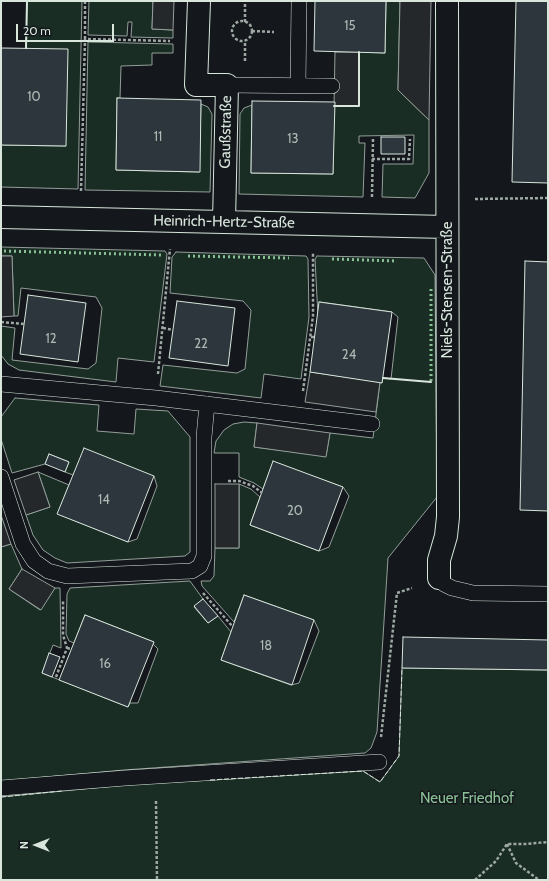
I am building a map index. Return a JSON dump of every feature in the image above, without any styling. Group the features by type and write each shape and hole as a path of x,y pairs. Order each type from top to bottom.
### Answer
{"street":[{"name":"Gaußstraße","path":"199,1 196,85 227,85 224,222"},
{"name":"Niels-Stensen-Straße","path":"439,578 439,560 446,536 448,517 448,199 446,1"},
{"name":"Heinrich-Hertz-Straße","path":"1,217 447,227"}],"lane":[{"path":"298,86 299,1"},
{"path":"227,85 332,86"},
{"path":"1,384 156,398 372,424"},
{"path":"1,477 23,544 34,561 48,571 67,576 192,571 200,566 204,556 204,436 207,404"},
{"path":"439,578 444,584 452,588 473,593 548,594"},
{"path":"1,788 125,778 379,762"}],"path":[{"path":"80,219 86,1"},
{"path":"245,1 245,22"},
{"path":"238,22 245,22 250,25 252,31 251,38 245,41 239,41 234,37 232,30 238,22"},
{"path":"85,39 198,41"},
{"path":"372,226 373,139"},
{"path":"372,159 409,159 410,139"},
{"path":"448,199 548,198"},
{"path":"156,398 171,221"},
{"path":"300,415 313,316 314,224"},
{"path":"1,322 24,324"},
{"path":"162,328 173,330"},
{"path":"204,480 239,481 253,486 262,493"},
{"path":"192,571 199,588 233,628"},
{"path":"56,677 67,648 63,635 63,593 67,576"},
{"path":"382,726 397,593 439,578"},
{"path":"67,648 71,649"},
{"path":"156,795 157,880"},
{"path":"507,844 548,842"},
{"path":"475,880 496,861 507,844"},
{"path":"507,844 516,863 539,880"}],"green space":[{"path":"27,1 82,1 78,189 1,187 1,145 66,146 26,48"},
{"path":"89,1 153,1 152,29 173,30 173,38 131,37 132,22 128,22 127,36 88,35"},
{"path":"386,1 400,1 398,90 429,120 429,173 415,198 382,197 383,164 413,164 414,135 359,136 359,143 365,143 363,197 239,194 240,114 244,108 252,105 251,173 333,174 334,106 358,106 359,52 385,53"},
{"path":"88,42 173,44 173,53 152,53 152,65 121,66 120,98 117,98 116,170 199,172 201,104 208,107 212,114 210,192 85,190"},
{"path":"1,247 165,251 167,254 154,362 118,358 116,382 19,370 8,364 1,355 1,326 15,328 12,360 88,369 96,363 102,308 96,297 21,288 18,316 14,316 12,256 1,256"},
{"path":"176,252 306,256 308,259 309,317 301,379 264,374 261,398 160,386 163,365 237,373 245,369 251,310 243,301 170,293 172,257"},
{"path":"317,256 424,258 435,275 437,497 388,558 377,732 371,748 365,753 124,770 1,781 1,547 11,544 22,569 9,589 40,610 55,588 60,588 61,648 53,645 42,673 128,707 130,703 138,703 158,649 153,644 154,642 85,615 74,643 69,641 66,634 67,594 70,588 190,581 203,599 194,607 208,623 218,616 231,632 221,660 291,685 299,683 319,631 314,620 244,595 234,622 202,586 201,581 210,581 214,576 215,548 239,548 239,484 251,489 260,497 250,525 319,551 329,547 349,496 343,487 273,462 263,489 254,483 239,477 239,453 214,453 216,441 224,430 233,424 244,422 257,423 254,447 326,456 330,433 373,438 380,382 382,383 383,378 391,379 398,317 392,312 320,302 318,317 315,259"},
{"path":"15,398 99,405 97,431 134,434 136,409 168,411 190,437 190,552 185,556 67,563 55,558 43,550 33,535 26,515 50,507 38,472 69,485 58,514 128,542 137,539 157,486 154,476 73,475 65,472 69,462 49,454 45,464 12,473 1,439 1,417"},
{"name":"Neuer Friedhof","path":"402,668 548,670 548,880 1,880 1,797 125,785 363,771 380,782 399,756"}],"shaded area":[{"path":"153,1 174,1 173,30 152,29"},
{"path":"400,1 431,1 429,120 398,90"},
{"path":"335,52 359,52 359,106 334,106"},
{"path":"1,256 12,256 14,316 1,317"},
{"path":"310,372 380,382 376,412 305,402"},
{"path":"257,423 330,433 326,457 254,447"},
{"path":"38,472 50,507 26,515 14,480"},
{"path":"215,484 239,484 239,548 215,548"},
{"path":"1,515 11,544 1,547"},
{"path":"22,569 55,588 41,610 9,589"}],"building":[{"path":"315,1 386,1 385,53 314,51"},
{"path":"516,1 548,1 548,183 512,182"},
{"path":"1,48 68,49 66,146 1,145"},
{"path":"117,98 201,100 200,172 116,170"},
{"path":"252,101 335,102 333,174 251,173"},
{"path":"381,137 405,137 405,154 381,154"},
{"path":"525,261 548,262 548,511 520,510"},
{"path":"28,295 86,303 78,362 20,354"},
{"path":"177,301 235,308 228,366 169,358"},
{"path":"319,302 392,312 382,383 310,372"},
{"path":"84,448 154,476 128,542 57,514"},
{"path":"49,454 69,462 65,472 45,464"},
{"path":"273,461 343,487 319,551 250,525"},
{"path":"244,595 314,620 292,685 221,660"},
{"path":"203,599 218,616 208,623 194,606"},
{"path":"85,615 154,642 128,707 59,680"},
{"path":"403,637 548,640 548,670 402,668"},
{"path":"49,653 60,657 52,677 42,673"}],"hedge":[{"path":"4,251 163,255"},
{"path":"188,256 289,258"},
{"path":"332,259 397,261"},
{"path":"431,289 431,382"}],"fence":[{"path":"210,780 363,771 380,782 399,756 402,668"},
{"path":"1,797 62,791"}],"wall":[{"path":"26,48 27,1"},
{"path":"334,106 359,106 359,52"},
{"path":"383,378 431,382"}]}
